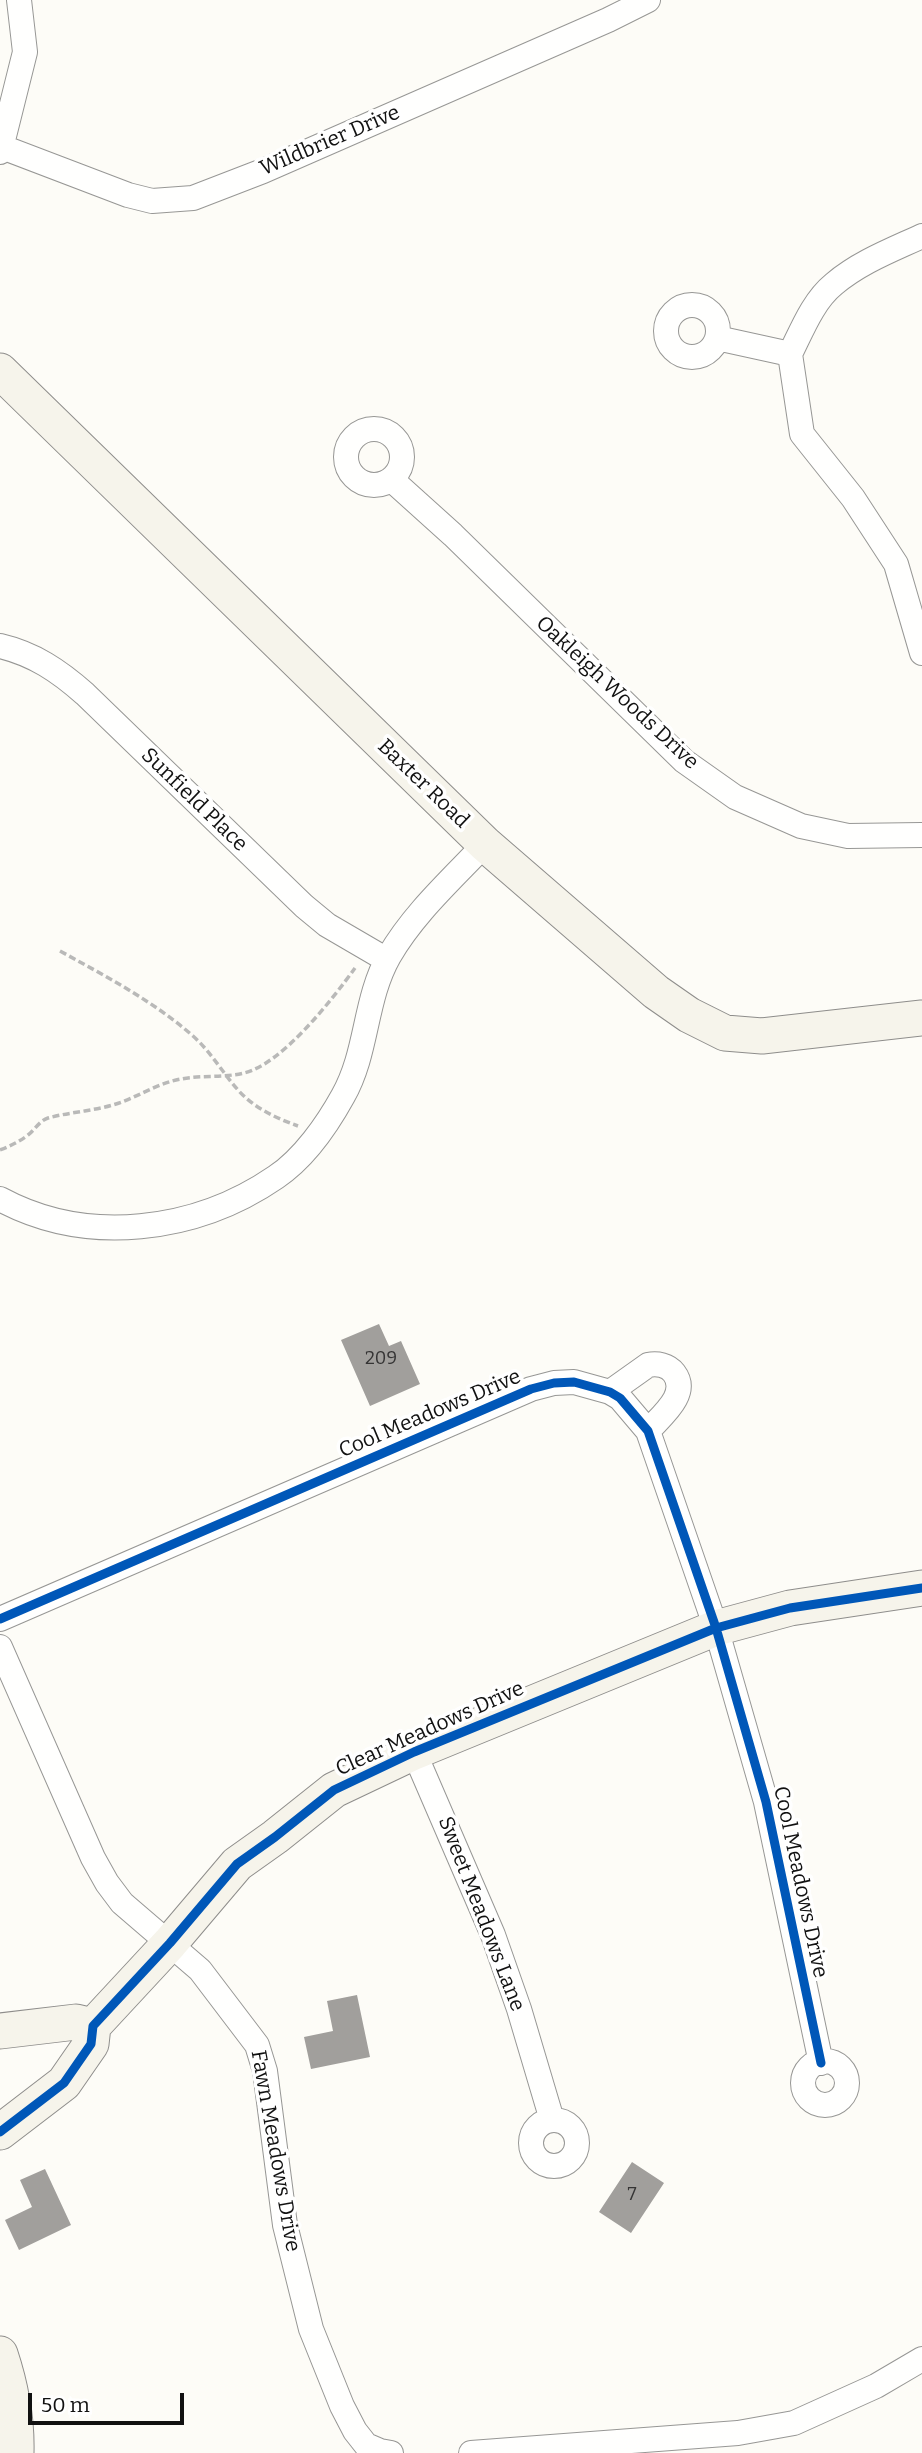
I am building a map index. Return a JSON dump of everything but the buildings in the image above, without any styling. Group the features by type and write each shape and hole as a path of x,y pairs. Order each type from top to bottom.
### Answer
{"street":[{"path":"1,150 25,51 19,0"},
{"name":"Wildbrier Drive","path":"1,150 128,195 152,201 193,198 263,171 571,37 648,0"},
{"path":"922,236 867,261 833,285 808,316 790,354 802,434 853,498 896,564 922,653"},
{"path":"717,338 790,354"},
{"name":"Baxter Road","path":"0,370 485,844 656,992 689,1015 725,1033 762,1036 922,1018"},
{"name":"Oakleigh Woods Drive","path":"393,480 453,535 684,761 735,797 801,826 836,834 922,835"},
{"name":"Sunfield Place","path":"0,646 32,656 56,669 304,906 327,925 387,960"},
{"path":"0,1199 34,1215 65,1223 99,1229 131,1227 186,1219 219,1207 277,1177 303,1152 343,1096 357,1067 373,992 387,960 416,915 485,844"},
{"path":"610,1392 648,1365 663,1365 671,1369 678,1381 677,1398 648,1431"},
{"name":"Cool Meadows Drive","path":"0,1619 531,1389 554,1383 574,1382 610,1392 620,1398 648,1431 716,1628 766,1802 821,2063"},
{"name":"Clear Meadows Drive","path":"0,2132 64,2083 91,2044 93,2026 170,1943 237,1864 334,1790 414,1752 716,1628 790,1608 922,1588"},
{"name":"Fawn Meadows Drive","path":"0,1647 93,1858 107,1883 122,1903 200,1970 257,2045 264,2071 285,2225 311,2329 355,2431 366,2445 391,2453"},
{"name":"Sweet Meadows Lane","path":"414,1752 494,1934 552,2120"},
{"path":"0,2031 75,2022 93,2026"},
{"path":"0,2354 12,2390 16,2453"},
{"path":"471,2453 738,2433 794,2423 876,2386 922,2359"}],"path":[{"path":"60,951 127,987 156,1007 211,1053 238,1090 251,1102 270,1115 300,1127"},
{"path":"0,1150 16,1144 46,1119 117,1104 159,1085 180,1079 246,1073 268,1062 288,1047 336,994 355,968"}],"cycle path":[{"path":"0,1619 531,1389 554,1383 574,1382 610,1392 620,1398 648,1431 716,1628 766,1802 821,2063"},
{"path":"0,2132 64,2083 91,2044 93,2026 170,1943 237,1864 334,1790 414,1752 716,1628 790,1608 922,1588"}]}
